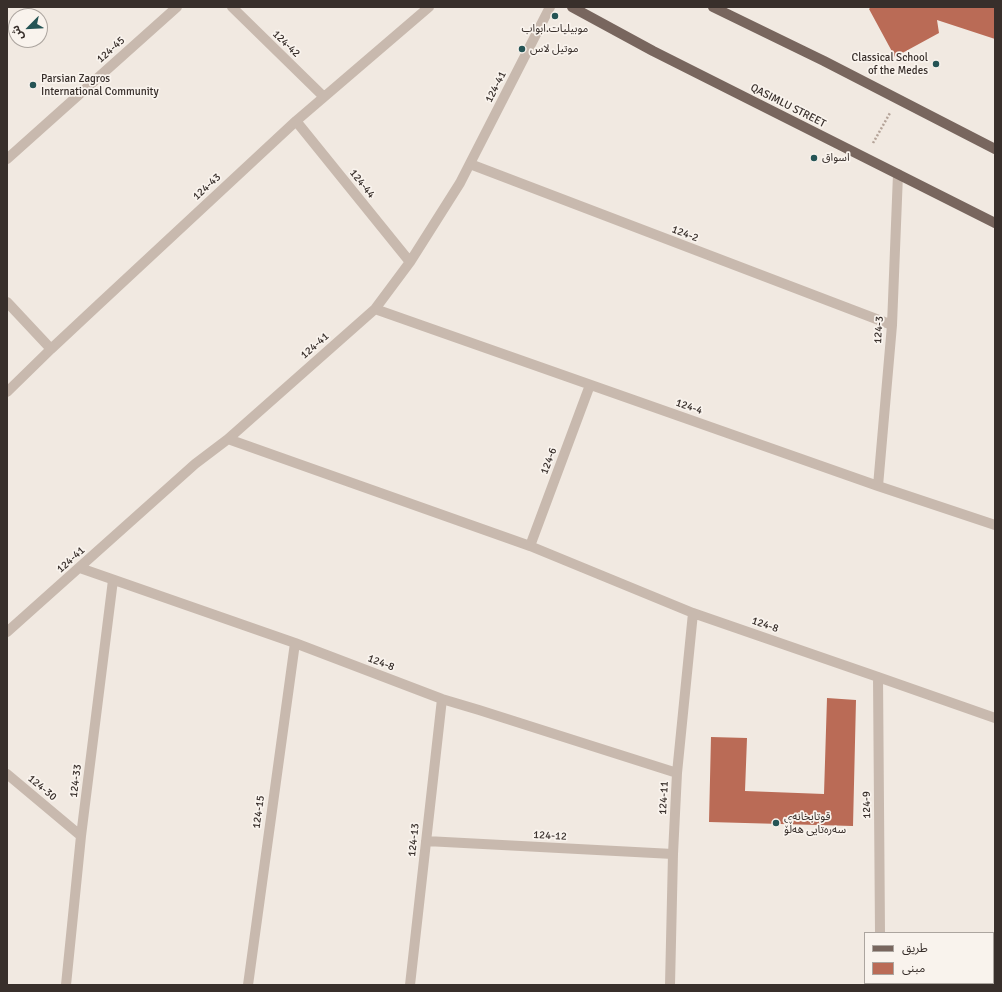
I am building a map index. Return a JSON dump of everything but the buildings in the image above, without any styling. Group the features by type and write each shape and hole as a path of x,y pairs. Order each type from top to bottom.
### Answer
{"main road":[{"name":"QASIMLU STREET","path":"572,7 653,51 995,223"},
{"path":"712,7 824,61 995,149"}],"street":[{"name":"124-45","path":"7,159 177,7"},
{"name":"124-42","path":"232,7 324,97"},
{"name":"124-43","path":"7,392 51,349 296,121 429,7"},
{"name":"124-41","path":"7,632 195,464 228,439 375,309 410,262 460,182 550,7"},
{"name":"124-44","path":"296,121 410,262"},
{"name":"124-2","path":"470,164 892,325"},
{"name":"124-3","path":"878,486 892,325 898,174"},
{"path":"7,302 51,349"},
{"name":"124-4","path":"375,309 878,486 995,525"},
{"name":"124-6","path":"530,546 590,385"},
{"name":"124-8","path":"228,439 530,546 693,613 878,676 995,718"},
{"name":"124-8","path":"80,568 295,643 442,698 677,774"},
{"name":"124-33","path":"66,985 81,836 113,580"},
{"name":"124-11","path":"670,985 673,854 677,774 693,613"},
{"name":"124-15","path":"248,985 295,643"},
{"name":"124-9","path":"878,676 880,932"},
{"name":"124-13","path":"410,985 442,698"},
{"name":"124-30","path":"7,774 81,836"},
{"name":"124-12","path":"426,842 673,854"}],"path":[{"path":"865,158 897,98"}],"place":[{"name":"موبيليات.ابواب","path":"555,16"},
{"name":"موتيل لاس","path":"522,49"},
{"name":"Classical School of the Medes","path":"936,64"},
{"name":"Parsian Zagros International Community","path":"33,85"},
{"name":"اسواق","path":"814,158"},
{"name":"قوتابخانەی سەرەتایی هەڵۆ","path":"776,823"}]}
